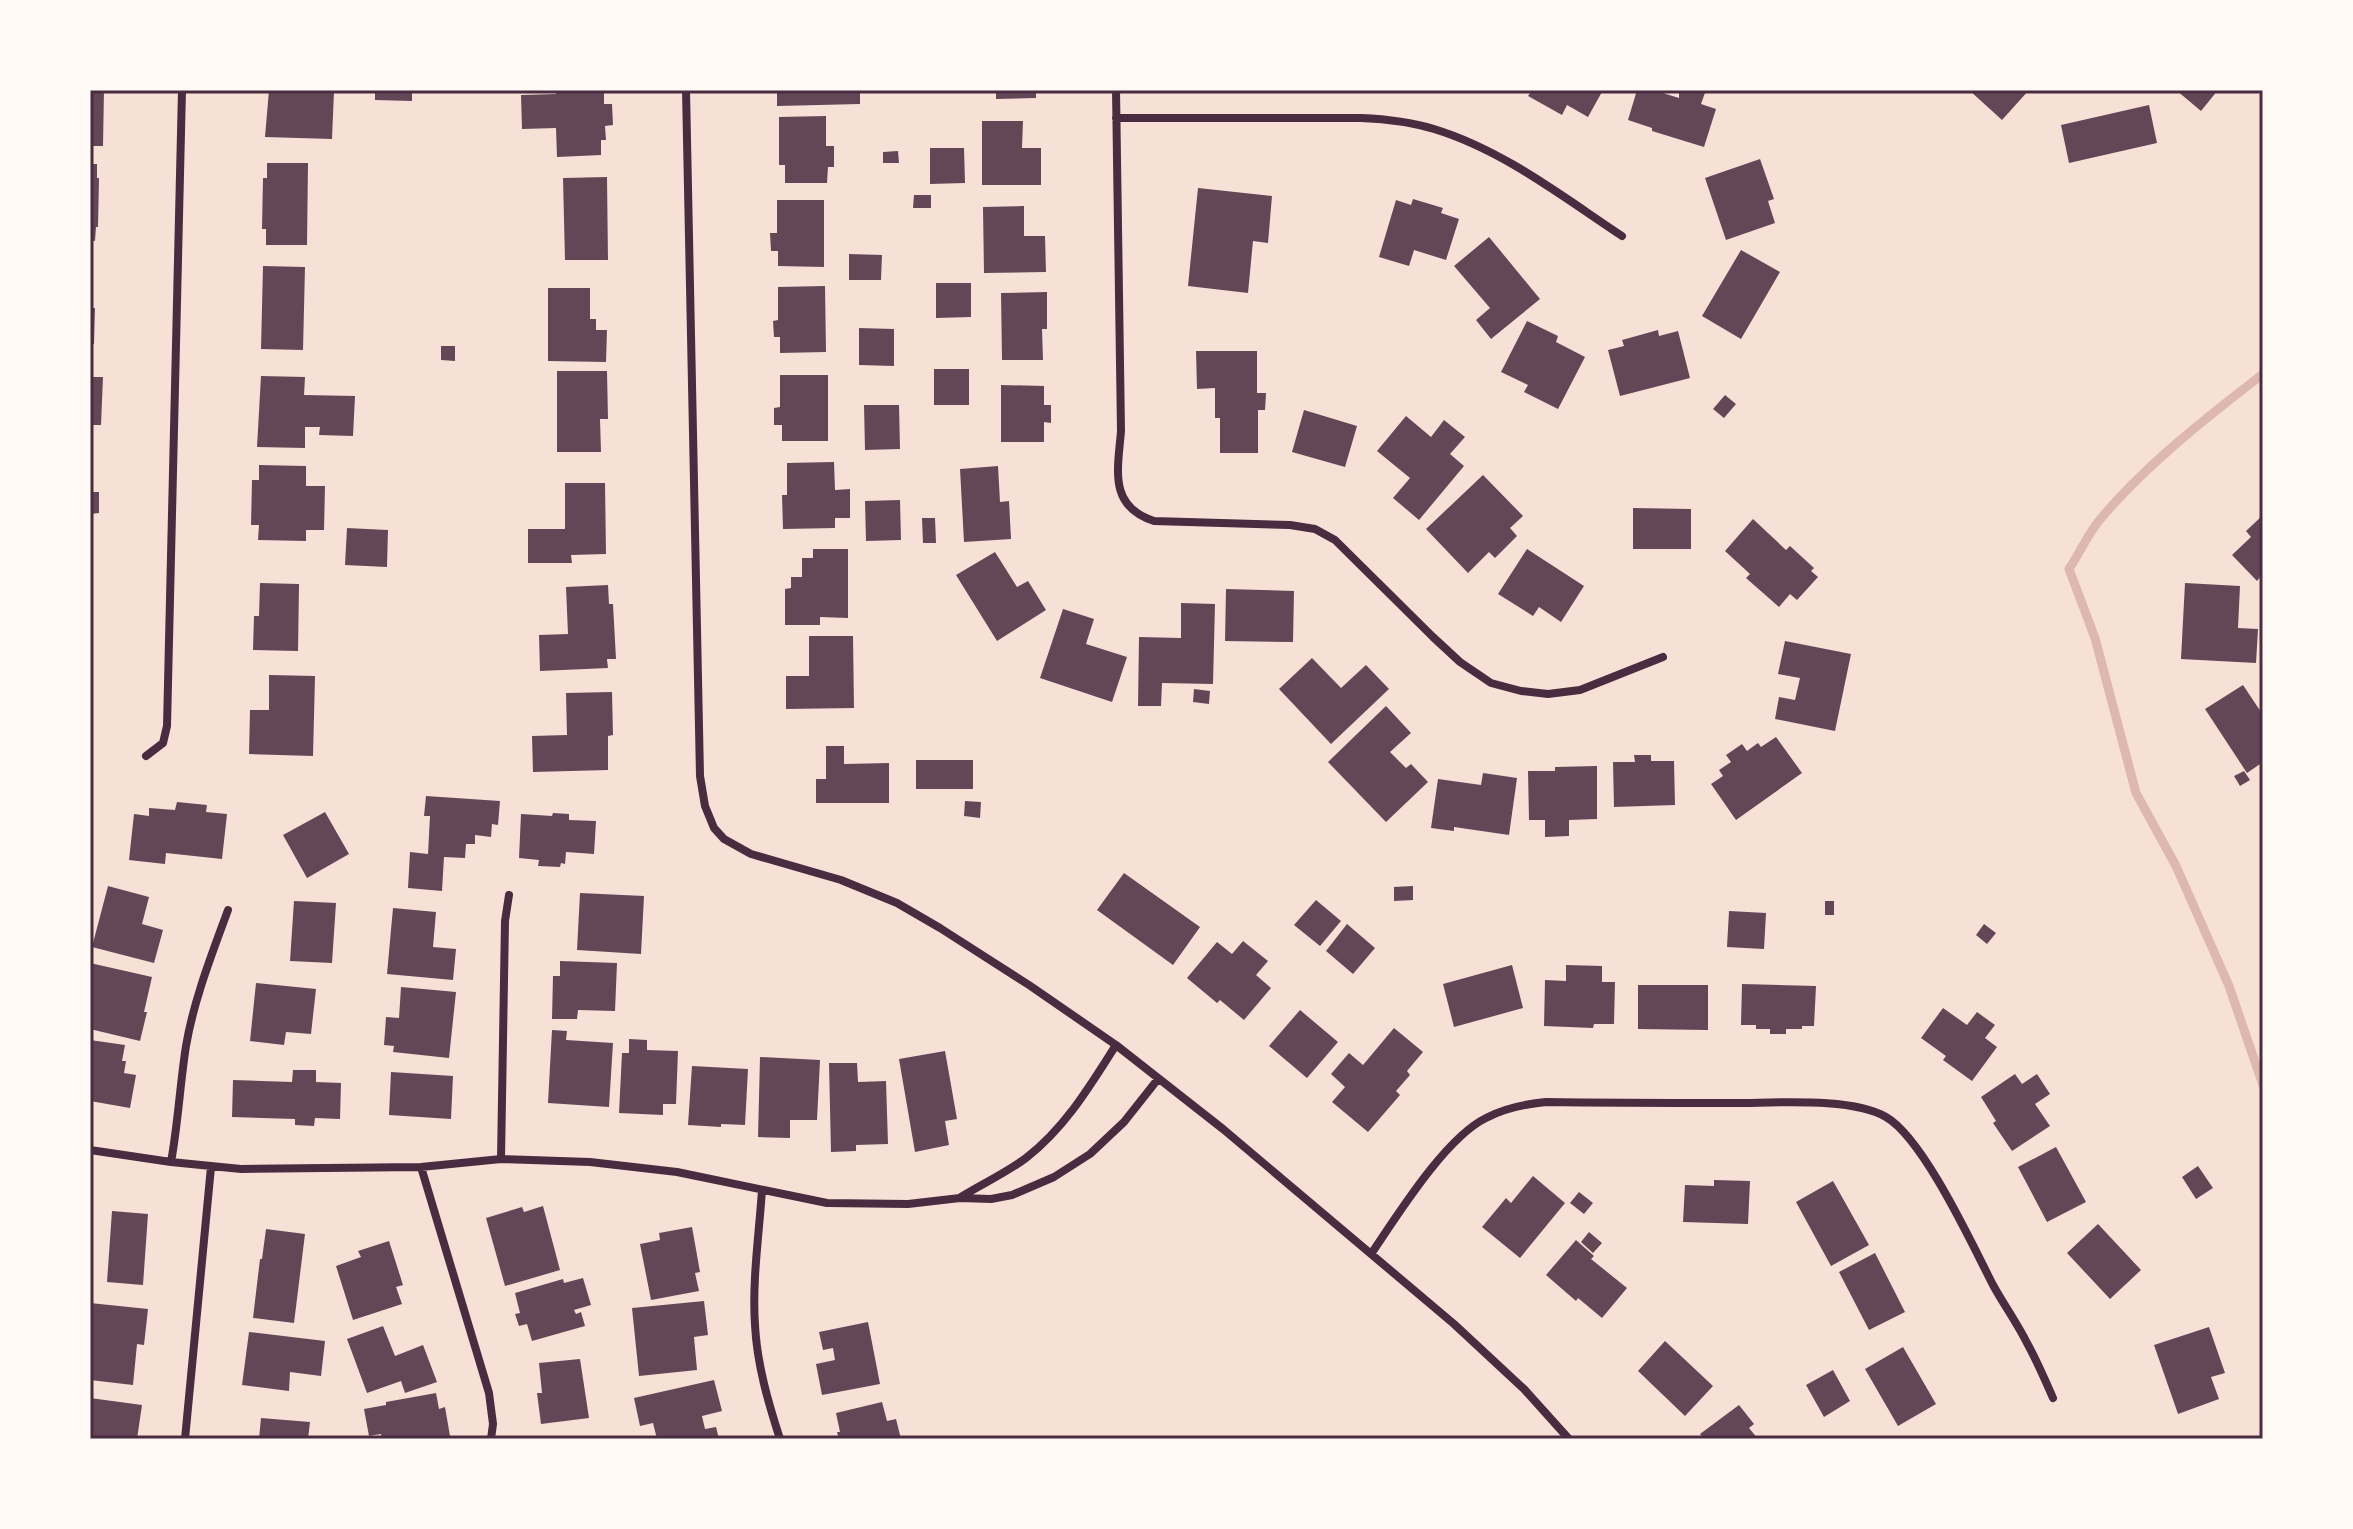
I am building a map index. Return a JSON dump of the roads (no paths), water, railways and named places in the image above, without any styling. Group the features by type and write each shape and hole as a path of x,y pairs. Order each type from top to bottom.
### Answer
{"street":[{"path":"146,756 163,743 167,726 182,90"},
{"path":"686,90 699,748 705,806 714,828 724,839 751,854 841,880 897,903 1019,978 1116,1045 1223,1129 1454,1324 1524,1389 1569,1439"},
{"path":"1116,90 1121,431 1117,484 1126,502 1141,517 1154,521 1290,525 1315,529 1335,540 1460,662 1491,683 1548,694 1580,690 1663,657"},
{"path":"1116,118 1361,118 1393,120 1433,128 1509,162 1622,236"},
{"path":"501,1159 505,921 509,895"},
{"path":"171,1162 187,1044 205,974 228,910"},
{"path":"960,1198 1026,1158 1060,1127 1116,1045"},
{"path":"90,1150 241,1169 421,1167 501,1159 590,1162 677,1172 827,1203 908,1204 960,1198 991,1199 1012,1195 1054,1177 1090,1154 1124,1122 1158,1079"},
{"path":"1371,1254 1444,1153 1466,1130 1504,1110 1546,1102 1801,1103 1869,1109 1886,1116 1912,1141 2027,1342 2053,1398"},
{"path":"185,1439 211,1167"},
{"path":"421,1167 489,1393 493,1424 491,1439"},
{"path":"762,1190 755,1326 765,1391 780,1439"}],"waterway":[{"path":"2263,374 2198,425 2135,482 2098,522 2069,569 2095,638 2136,793 2176,866 2229,986 2263,1085"}]}
